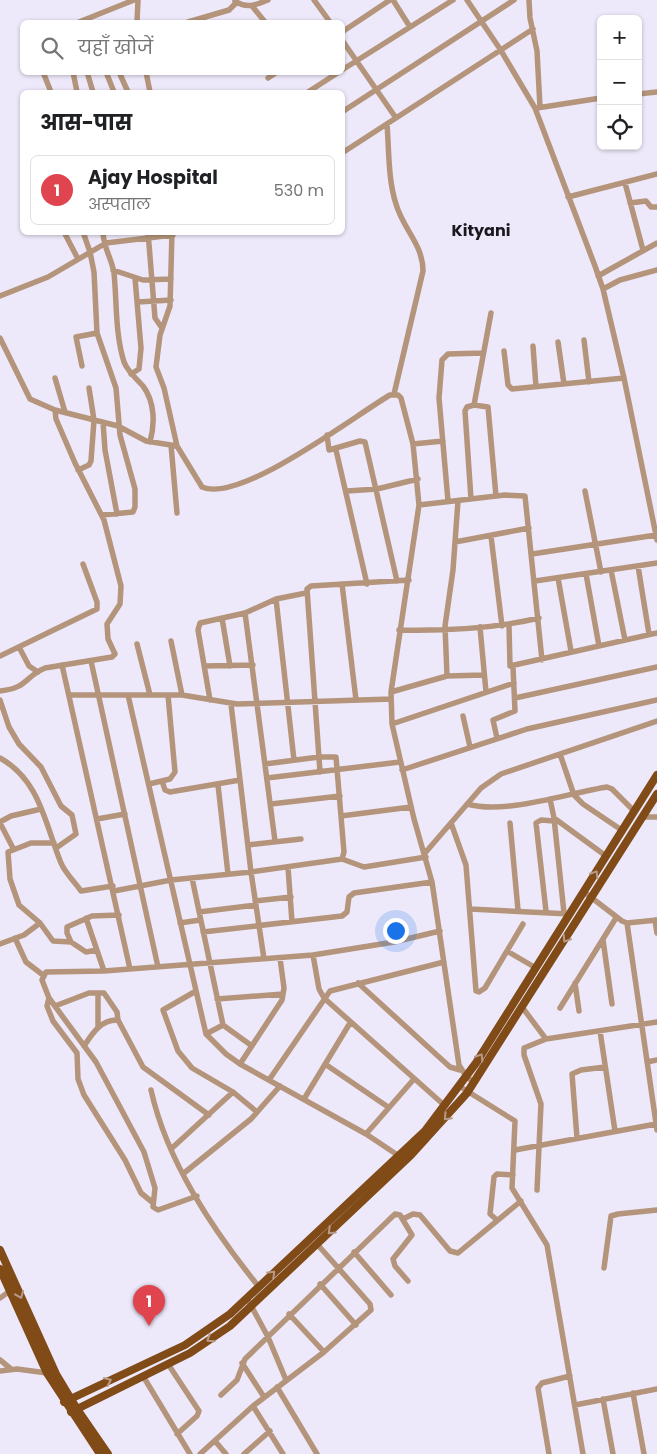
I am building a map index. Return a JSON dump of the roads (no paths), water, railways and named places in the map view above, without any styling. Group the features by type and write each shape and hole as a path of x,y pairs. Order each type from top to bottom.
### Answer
{"main road":[{"path":"67,1401 185,1345 230,1314 398,1154 425,1131 466,1076 657,774"},
{"path":"74,1411 168,1364 230,1326 405,1161 474,1083 657,794"},
{"path":"0,1250 67,1401"},
{"path":"0,1269 47,1373 108,1454"},
{"path":"74,1411 100,1454"}],"street":[{"path":"88,20 134,0"},
{"path":"137,20 138,0"},
{"path":"252,6 268,0"},
{"path":"314,0 329,20"},
{"path":"345,30 391,0 410,27"},
{"path":"345,68 453,0"},
{"path":"467,0 537,108 603,289 624,378 656,538 596,544 532,554"},
{"path":"345,110 514,0"},
{"path":"529,0 537,51 537,108"},
{"path":"195,20 229,10 235,1 252,6 263,20"},
{"path":"345,151 533,28"},
{"path":"345,45 396,118"},
{"path":"44,75 50,90"},
{"path":"74,75 77,90"},
{"path":"87,75 92,90"},
{"path":"107,75 113,90"},
{"path":"120,75 127,90"},
{"path":"147,75 150,90"},
{"path":"268,78 272,75"},
{"path":"311,90 334,75"},
{"path":"642,94 657,92"},
{"path":"537,108 597,99"},
{"path":"0,338 30,399 55,410 118,426 138,438 150,442 174,446 202,487 210,489 234,485 268,472 368,408 394,394 423,271 423,262 416,240 396,204 387,124"},
{"path":"568,197 657,174"},
{"path":"625,183 643,250"},
{"path":"630,203 646,200 651,207 657,208"},
{"path":"66,235 78,259"},
{"path":"84,235 94,272 97,333 116,388 118,426 133,479 135,508 130,514 102,515"},
{"path":"103,235 103,244 113,270 119,340 126,366 144,387 150,403 154,425 150,442"},
{"path":"125,235 125,240"},
{"path":"0,296 48,277 103,244 148,235 155,318 162,328"},
{"path":"173,235 170,312 162,328 156,368 164,388 174,446 177,513"},
{"path":"598,276 657,243"},
{"path":"113,270 136,278 171,280"},
{"path":"603,289 620,280 657,270"},
{"path":"131,374 140,366 136,278"},
{"path":"138,302 171,300"},
{"path":"474,405 491,313"},
{"path":"82,366 76,337 97,333"},
{"path":"584,340 589,382"},
{"path":"558,342 564,384"},
{"path":"533,346 536,387"},
{"path":"504,351 510,388 624,378"},
{"path":"448,501 439,398 443,357 448,354 483,353"},
{"path":"55,378 65,412"},
{"path":"78,470 91,463 94,420 89,388"},
{"path":"394,394 401,398 413,444 419,505 409,580 399,630 391,696 392,724 411,807 426,855 432,882 460,1070"},
{"path":"471,499 465,411 467,407 474,405 488,407 496,496"},
{"path":"0,691 19,688 38,672 62,665 114,656 115,651 108,640 108,624 120,604 121,586 102,515 78,470 56,419 55,410"},
{"path":"103,422 105,450 117,514"},
{"path":"327,435 328,448 336,450 360,441 365,442 397,581"},
{"path":"413,444 443,440"},
{"path":"336,450 367,584"},
{"path":"347,491 377,489 418,480"},
{"path":"585,491 601,572"},
{"path":"419,505 496,496 525,496 542,660"},
{"path":"447,676 444,631 458,501"},
{"path":"455,542 529,528"},
{"path":"491,536 502,626"},
{"path":"535,581 657,563"},
{"path":"0,656 97,609 97,602 83,564"},
{"path":"638,566 649,634"},
{"path":"611,570 625,640"},
{"path":"586,574 599,646"},
{"path":"558,578 571,651"},
{"path":"210,700 198,626 200,623 245,613 276,599 306,592 311,586 409,580"},
{"path":"342,584 356,700"},
{"path":"306,592 320,772"},
{"path":"276,599 286,703 294,760"},
{"path":"245,613 259,704 275,841"},
{"path":"222,618 230,666"},
{"path":"399,630 444,631 502,626 539,618"},
{"path":"496,738 493,720 514,713 513,667 509,664 509,625"},
{"path":"480,627 486,692"},
{"path":"513,667 571,651 657,632"},
{"path":"171,641 182,695"},
{"path":"137,644 150,695"},
{"path":"19,647 29,666 38,672"},
{"path":"91,661 158,967"},
{"path":"62,665 114,888 130,969"},
{"path":"205,666 253,665"},
{"path":"515,698 657,667"},
{"path":"69,695 182,695 231,704 316,702 391,696 447,676 483,675"},
{"path":"392,724 514,683"},
{"path":"128,695 206,1034 226,1054 240,1064 366,1134 398,1154 405,1161"},
{"path":"149,784 173,777 175,772 168,695"},
{"path":"0,700 9,727 19,744 42,767 61,806 72,815 76,834 55,846 31,843 13,848 7,854 10,879 19,905 40,923 54,941 71,942"},
{"path":"402,770 527,729 657,700"},
{"path":"231,704 255,903 264,959"},
{"path":"463,716 470,747"},
{"path":"0,758 18,769 28,781 48,821 64,868 81,891 140,886 171,880 251,872 342,859 364,868 426,855 481,788 501,774 657,721"},
{"path":"560,754 574,795 583,804 622,831"},
{"path":"266,764 319,757 336,757 344,852 342,859"},
{"path":"267,778 400,762"},
{"path":"162,781 167,792 240,780"},
{"path":"218,784 228,874"},
{"path":"467,804 481,807 550,799 607,787 612,789 634,812"},
{"path":"271,804 340,796"},
{"path":"470,909 546,911 567,914 550,799"},
{"path":"341,816 411,807"},
{"path":"13,848 0,822 11,816 41,809"},
{"path":"97,819 125,814"},
{"path":"643,817 657,817"},
{"path":"546,911 536,824 540,820 554,819 606,856"},
{"path":"451,823 464,858 476,990 479,992 485,988 523,924"},
{"path":"510,823 518,910"},
{"path":"248,845 301,839"},
{"path":"288,867 292,922"},
{"path":"192,878 223,1025 252,1046"},
{"path":"203,932 342,916 347,912 349,898 354,893 432,882"},
{"path":"584,892 616,918 626,923 656,920 657,933"},
{"path":"199,912 291,897"},
{"path":"97,950 82,951 71,942 66,933 67,927 86,918 119,915"},
{"path":"86,918 104,971"},
{"path":"560,1008 616,918"},
{"path":"180,923 200,920"},
{"path":"0,944 28,932 40,923"},
{"path":"515,1150 615,1131 656,1127 654,1098 646,1062 626,923"},
{"path":"43,975 52,970 104,971 190,966 312,955 394,942 440,931"},
{"path":"15,938 26,962 43,975"},
{"path":"603,940 612,1004"},
{"path":"507,951 536,968"},
{"path":"312,955 319,989 324,998 444,1105"},
{"path":"240,1064 283,994 280,958"},
{"path":"269,1080 324,998 334,989 444,962"},
{"path":"43,975 42,980 49,998 96,1062 146,1156 156,1188 152,1202"},
{"path":"358,983 450,1067 460,1070 474,1083"},
{"path":"575,983 579,1011"},
{"path":"196,991 165,1008 164,1014 178,1051 192,1068 233,1092 258,1112"},
{"path":"55,1006 98,992 106,994 117,1012 118,1020 143,1067 209,1115"},
{"path":"98,992 98,1027"},
{"path":"217,999 283,994"},
{"path":"49,998 47,1006 53,1021 77,1053 78,1079 84,1096 125,1160 141,1193 158,1210 196,1196"},
{"path":"522,1007 546,1039"},
{"path":"84,1046 98,1027 111,1020 118,1020"},
{"path":"538,1190 541,1104 523,1052 527,1047 546,1039 657,1022"},
{"path":"304,1099 350,1023"},
{"path":"206,1034 223,1025"},
{"path":"600,1030 615,1131"},
{"path":"646,1062 657,1060"},
{"path":"325,1064 388,1107"},
{"path":"577,1138 572,1074 581,1070 604,1067"},
{"path":"366,1134 414,1080"},
{"path":"184,1173 258,1112 280,1086"},
{"path":"459,1086 467,1093 515,1121 512,1188 547,1245 584,1454"},
{"path":"151,1090 159,1123 196,1196 230,1251 258,1287"},
{"path":"171,1149 233,1092"},
{"path":"498,1220 490,1214 494,1177 497,1174 513,1174"},
{"path":"403,1219 413,1214 420,1215 454,1253 462,1250 521,1201"},
{"path":"604,1268 611,1216 657,1210"},
{"path":"221,1395 237,1380 242,1363 289,1314 392,1215 398,1214 411,1232 412,1237 394,1256 393,1263 408,1281"},
{"path":"200,1454 253,1406 324,1352 368,1313 371,1306 317,1244"},
{"path":"354,1252 391,1295"},
{"path":"320,1284 356,1325"},
{"path":"0,1298 10,1292"},
{"path":"247,1298 268,1337 286,1380"},
{"path":"289,1314 324,1352"},
{"path":"0,1360 11,1370"},
{"path":"242,1363 264,1397"},
{"path":"168,1364 199,1411 197,1416 177,1434"},
{"path":"0,1371 47,1373"},
{"path":"143,1376 190,1454"},
{"path":"548,1454 538,1388 542,1383 570,1376"},
{"path":"277,1387 315,1451 308,1454"},
{"path":"575,1405 657,1389"},
{"path":"633,1393 644,1454"},
{"path":"603,1399 613,1454"},
{"path":"253,1406 282,1451 274,1454"},
{"path":"244,1454 270,1431"},
{"path":"215,1441 226,1454"}],"place":[{"name":"Ajay Hospital","path":"149,1326"}],"district":[{"name":"Kityani","path":"481,230"}]}
